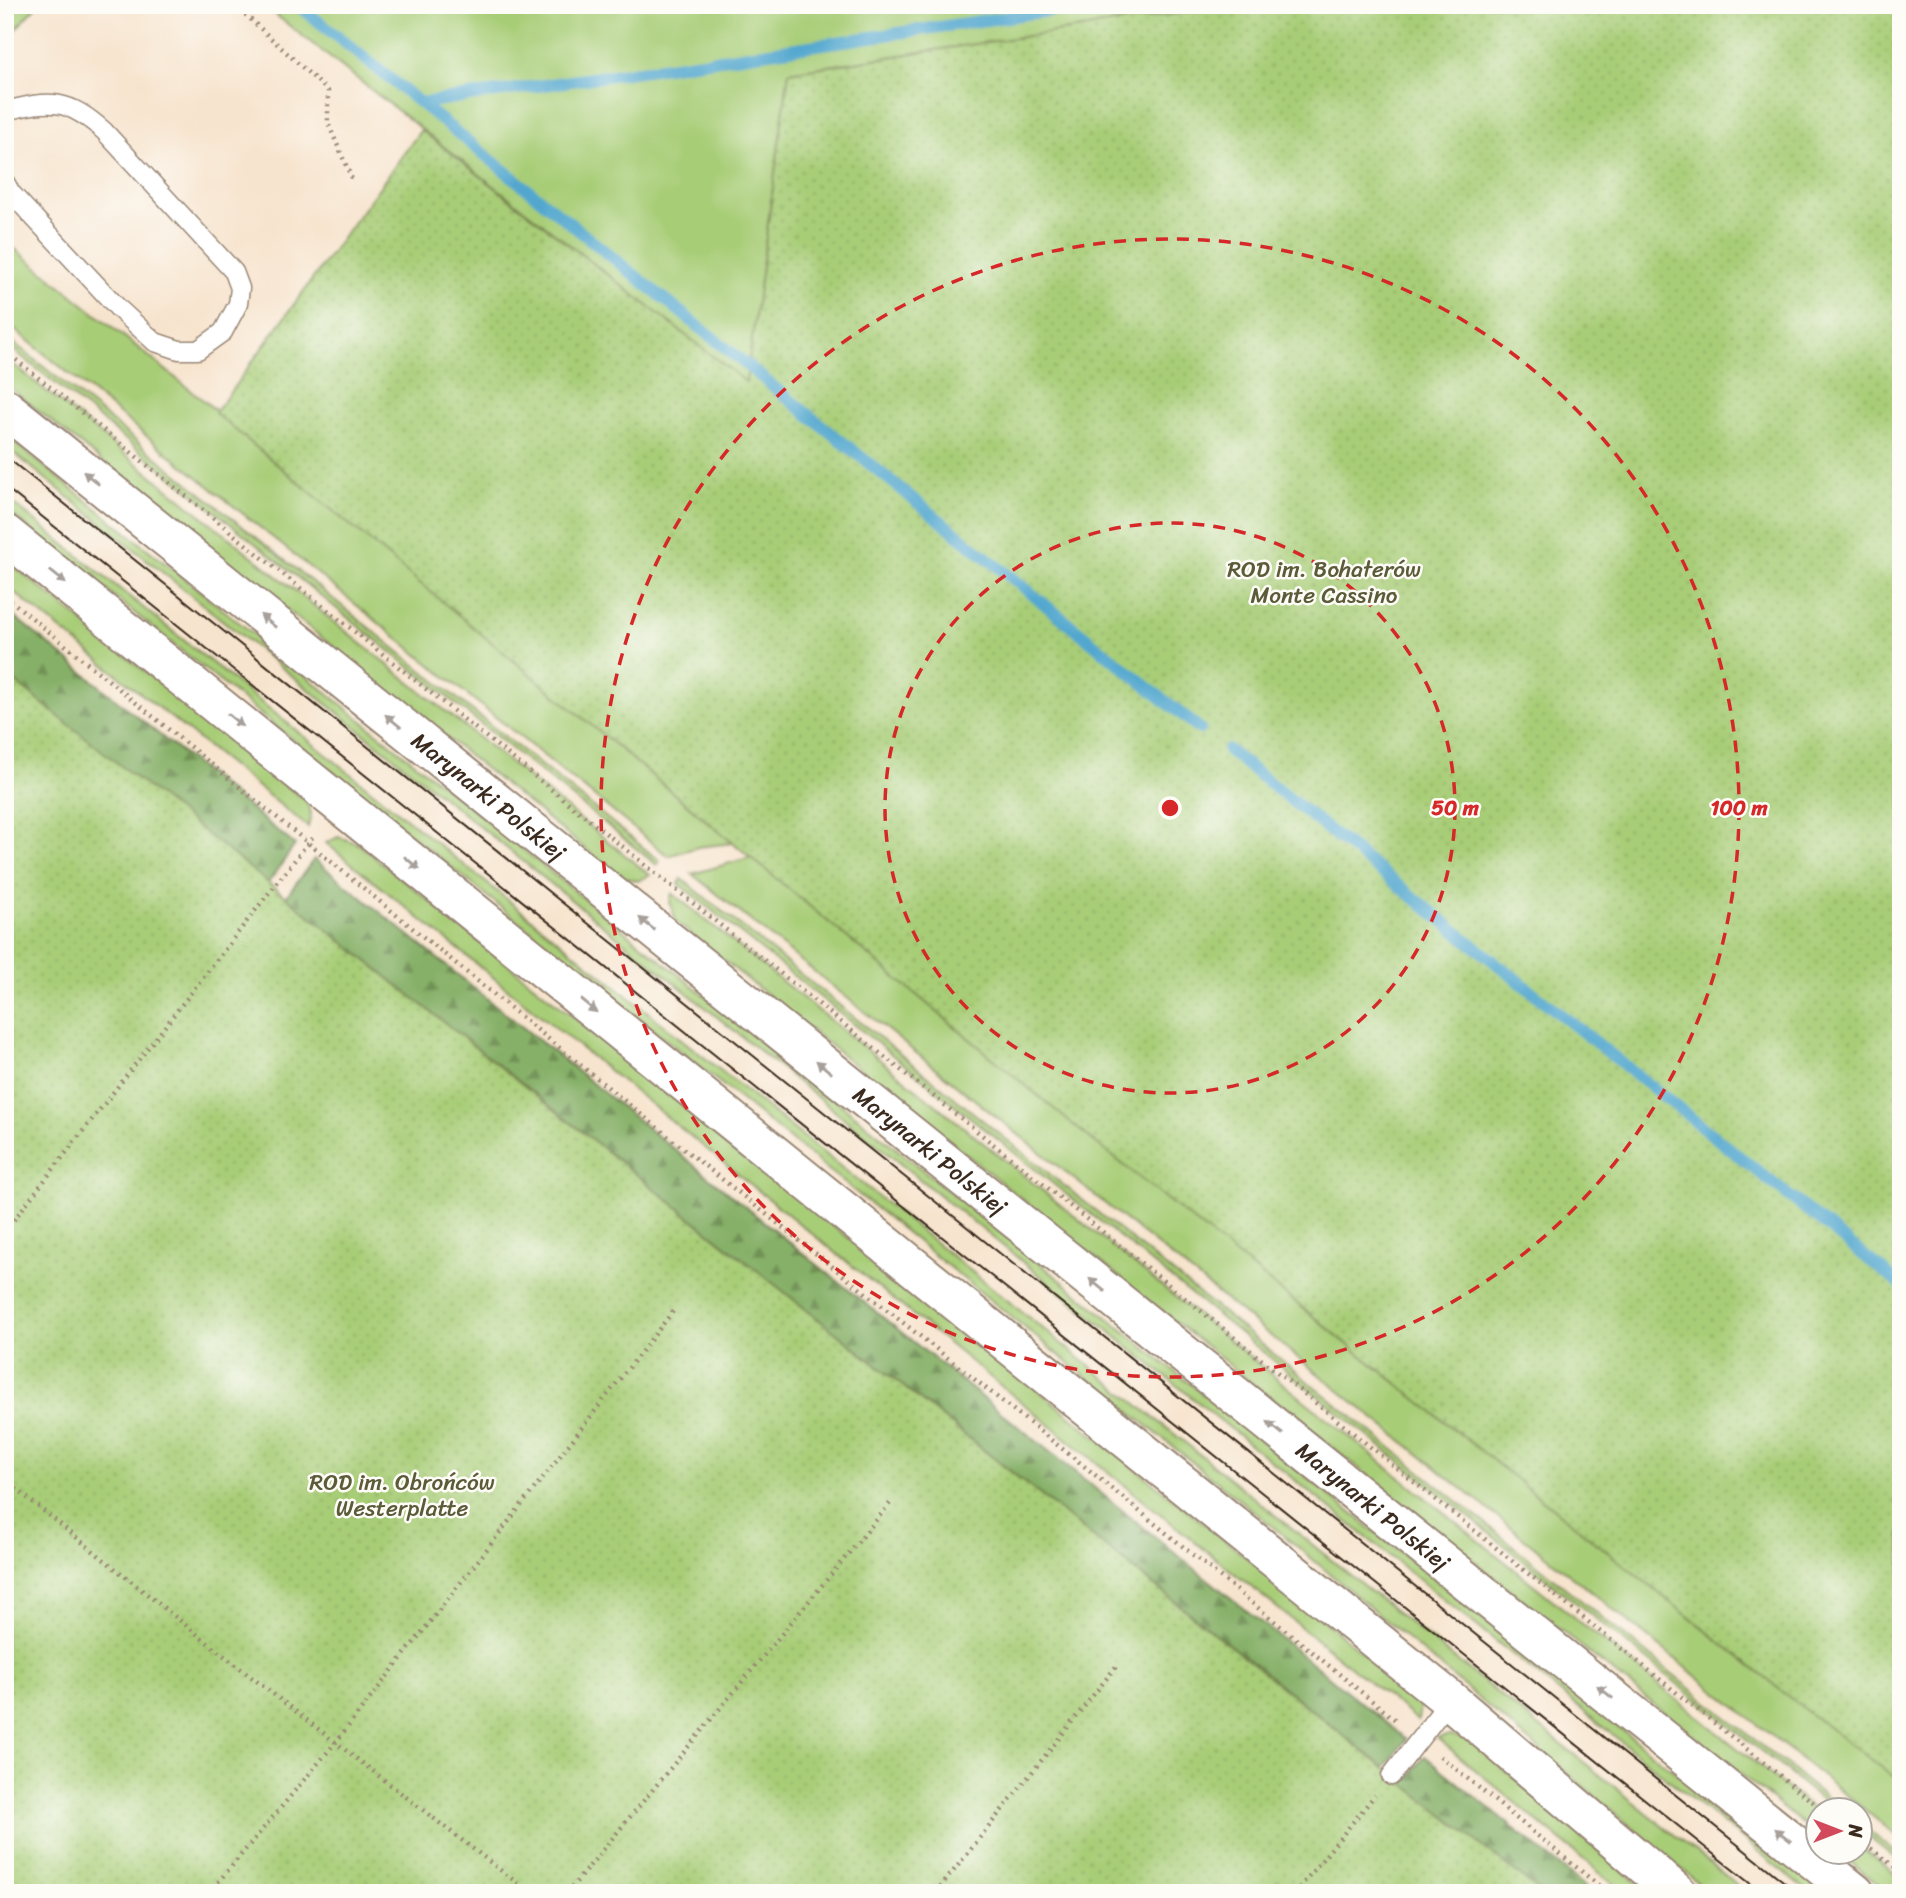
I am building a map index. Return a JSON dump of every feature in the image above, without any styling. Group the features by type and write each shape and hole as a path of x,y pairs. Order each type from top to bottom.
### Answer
{"main road":[{"name":"Marynarki Polskiej","path":"5,408 1855,1893"},
{"path":"5,534 1450,1700 1677,1893"}],"lane":[{"path":"5,182 11,193 118,308 155,342 179,350 198,350 223,332 238,304 240,288 234,272 104,131 84,113 60,103 41,102 6,112"},
{"path":"1391,1776 1450,1700"}],"path":[{"path":"235,5 328,92 328,122 352,180"},
{"path":"5,351 1807,1797"},
{"path":"5,596 675,1142 1089,1470 1608,1893"},
{"path":"5,1231 339,804"},
{"path":"209,1893 336,1742 674,1310"},
{"path":"5,1480 530,1893"},
{"path":"567,1893 892,1501"},
{"path":"936,1893 1118,1664"},
{"path":"1295,1893 1391,1776"},
{"path":"1874,1851 1901,1872"}],"green space":[{"path":"5,5 37,5 5,42"},
{"path":"263,5 1235,5 789,72 746,383"},
{"name":"ROD im. Bohaterów Monte Cassino","path":"1235,5 1901,5 1901,1782 1804,1709 1071,1123 215,413 421,130 746,382 789,72"},
{"path":"5,241 208,404 733,843 698,847 668,856 5,322"},
{"path":"5,336 660,861 657,865 5,343"},
{"path":"5,358 650,875 638,881 619,876 5,384"},
{"path":"5,435 1826,1893 1810,1893 5,446"},
{"path":"5,497 1747,1893 1710,1893 1298,1547 5,509"},
{"path":"5,559 306,801 311,813 308,827 5,585"},
{"path":"5,609 295,845 268,883 5,674"},
{"name":"ROD im. Obrońców Westerplatte","path":"5,674 1403,1783 1541,1893 5,1893"},
{"path":"338,837 357,843 1288,1591 1413,1695 1420,1706 1418,1721 326,843"},
{"path":"751,857 1901,1778 1901,1839 1874,1817 1874,1797 1848,1797 692,874"},
{"path":"314,859 1406,1739 1385,1768 286,897"},
{"path":"682,879 1826,1797 1819,1797 679,884"},
{"path":"672,893 1804,1802 1804,1825 676,922 670,902"},
{"path":"1450,1735 1468,1739 1649,1893 1624,1893 1437,1738"},
{"path":"1425,1756 1593,1893 1541,1893 1403,1783"},
{"path":"1874,1835 1901,1857 1901,1863 1874,1841"},
{"path":"1874,1857 1901,1879 1901,1893 1889,1893 1856,1867 1874,1867"}],"waterway":[{"path":"298,5 1200,729"},
{"path":"422,103 1089,5"},
{"path":"1228,750 1901,1285"}],"tram line":[{"path":"5,456 1798,1893"},
{"path":"5,487 1762,1893"}]}
